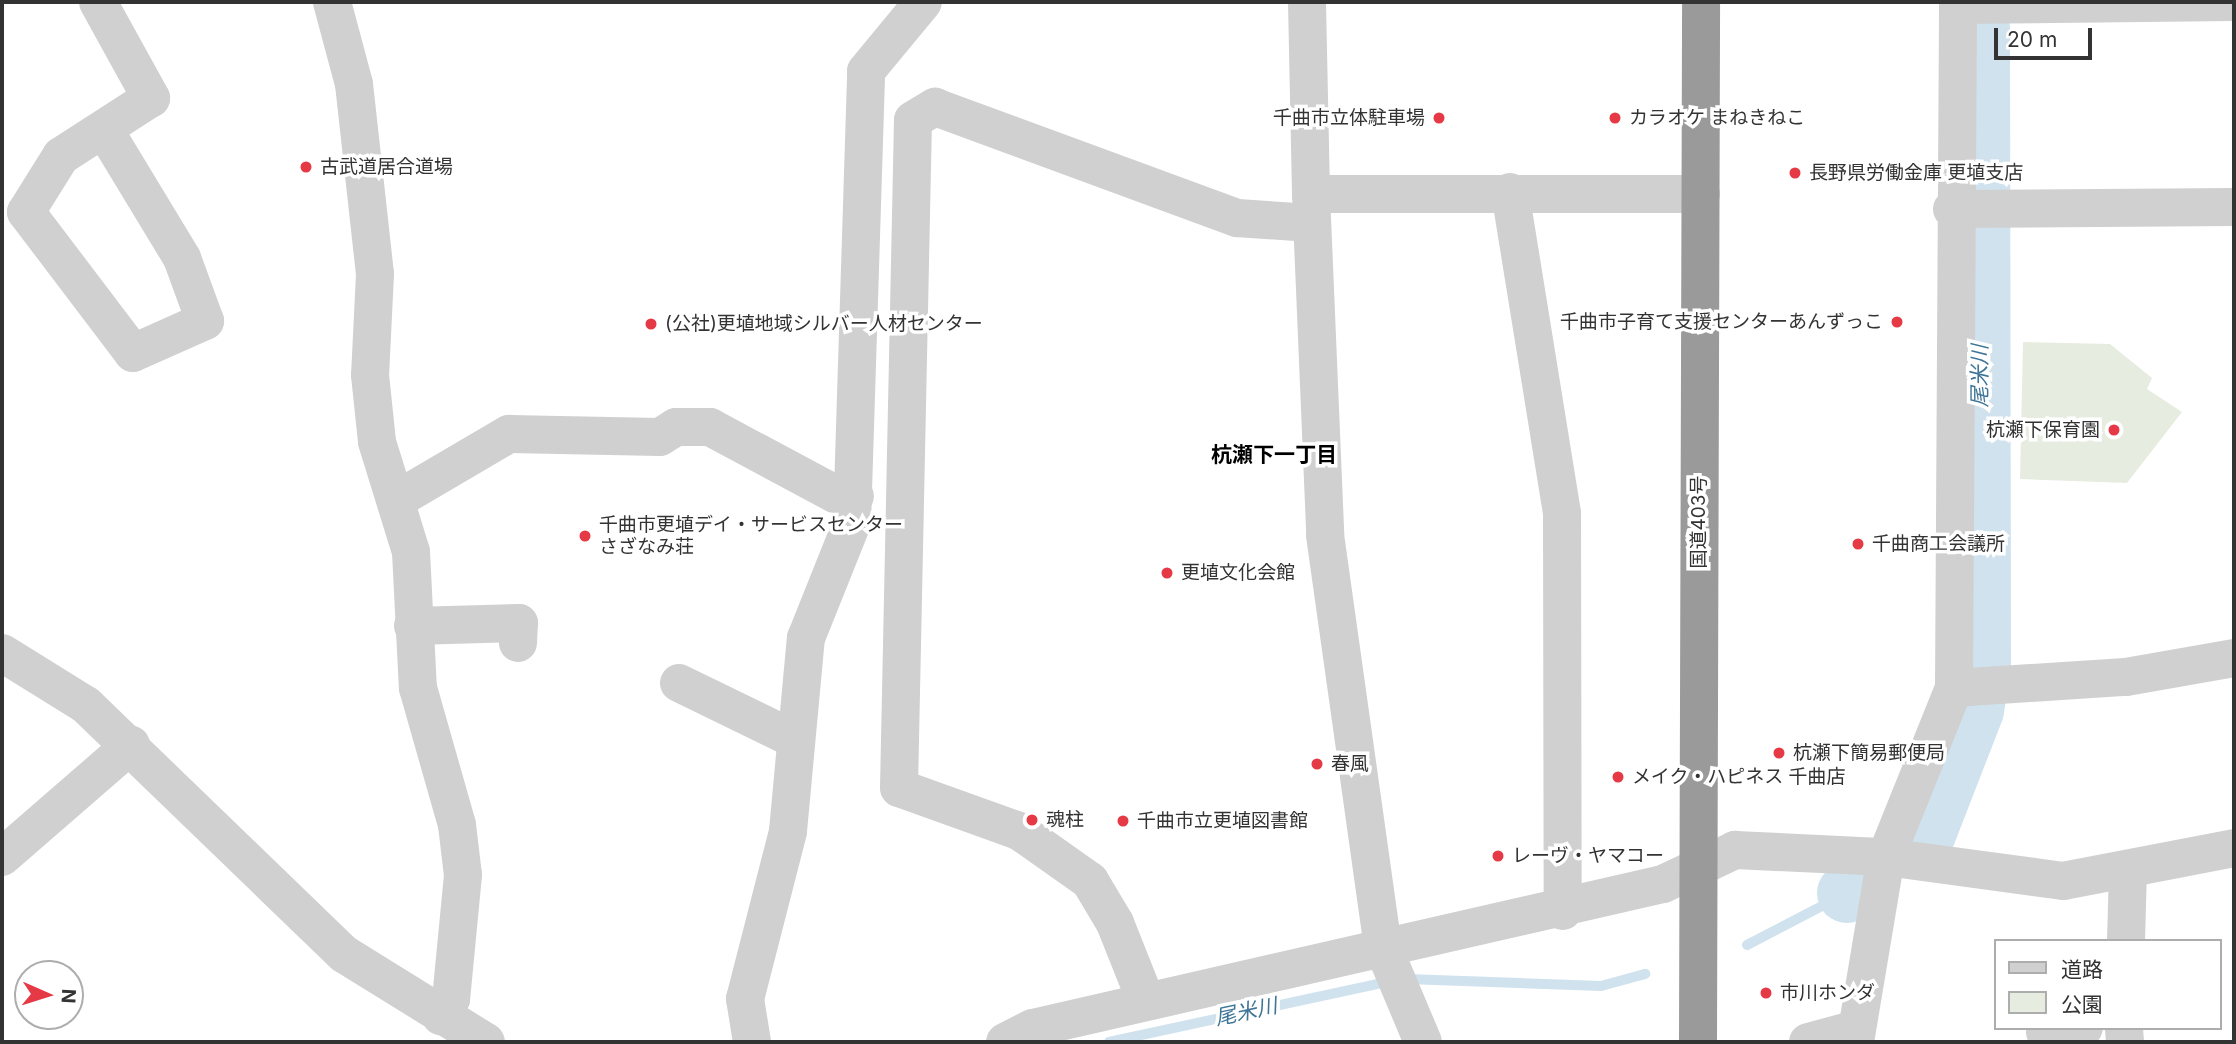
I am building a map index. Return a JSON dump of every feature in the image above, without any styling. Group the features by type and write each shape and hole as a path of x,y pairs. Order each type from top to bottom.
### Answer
{"highway":[{"name":"国道403号","path":"1698,1042 1696,868 1701,2"}],"street":[{"path":"98,2 151,98 105,131 61,156 26,212 133,353 205,321 182,258 105,131"},
{"path":"332,2 354,84 376,274 370,375 377,442 398,499 411,552 418,688 457,825 463,876 451,999 441,1016"},
{"path":"752,1042 745,999 788,831 806,638 852,523 855,496 866,71 923,2"},
{"path":"1307,2 1311,209 1325,535 1382,947 1423,1042"},
{"path":"1808,1042 1854,1036 1871,974 1886,857 1970,689 1971,210 1958,5 2234,2"},
{"path":"1146,1001 1120,934 1090,881 1019,831 899,788 913,120 935,107 1237,218 1510,192 1701,194"},
{"path":"1510,192 1562,513 1563,911"},
{"path":"1971,210 2234,206"},
{"path":"398,499 509,434 660,437 676,427 710,427 835,494 855,496"},
{"path":"413,626 519,623 518,643"},
{"path":"2,653 86,705 131,745 344,954 486,1042"},
{"path":"1970,689 2234,658"},
{"path":"679,683 796,740"},
{"path":"2,857 131,745"},
{"path":"1024,1037 1146,1001 1382,947 1563,911 1663,884 1735,850 1886,857 2063,881 2234,848"},
{"path":"2126,939 2128,869"},
{"path":"2045,1032 2064,1030"}],"green space":[{"path":"2023,342 2110,344 2152,378 2147,389 2182,412 2127,483 2020,479"}],"waterway":[{"name":"尾米川","path":"1924,839 1974,710 1981,666 1980,28"},
{"name":"尾米川","path":"1847,893 1860,884"},
{"path":"1747,945 1847,893"},
{"name":"尾米川","path":"1407,979 1601,986 1645,974"},
{"name":"尾米川","path":"1109,1042 1383,983"}],"place":[{"name":"千曲市立体駐車場","path":"1439,118"},
{"name":"カラオケ まねきねこ","path":"1615,118"},
{"name":"古武道居合道場","path":"306,167"},
{"name":"長野県労働金庫 更埴支店","path":"1795,173"},
{"name":"千曲市子育て支援センターあんずっこ","path":"1897,322"},
{"name":"(公社)更埴地域シルバー人材センター","path":"651,324"},
{"name":"杭瀬下保育園","path":"2114,430"},
{"name":"千曲市更埴デイ・サービスセンター さざなみ荘","path":"585,536"},
{"name":"千曲商工会議所","path":"1858,544"},
{"name":"更埴文化会館","path":"1167,573"},
{"name":"杭瀬下簡易郵便局","path":"1779,753"},
{"name":"春風","path":"1317,764"},
{"name":"メイク・ハピネス 千曲店","path":"1618,777"},
{"name":"魂柱","path":"1032,820"},
{"name":"千曲市立更埴図書館","path":"1123,821"},
{"name":"レーヴ・ヤマコー","path":"1498,856"},
{"name":"市川ホンダ","path":"1766,993"}],"district":[{"name":"杭瀬下一丁目","path":"1274,455"}]}
